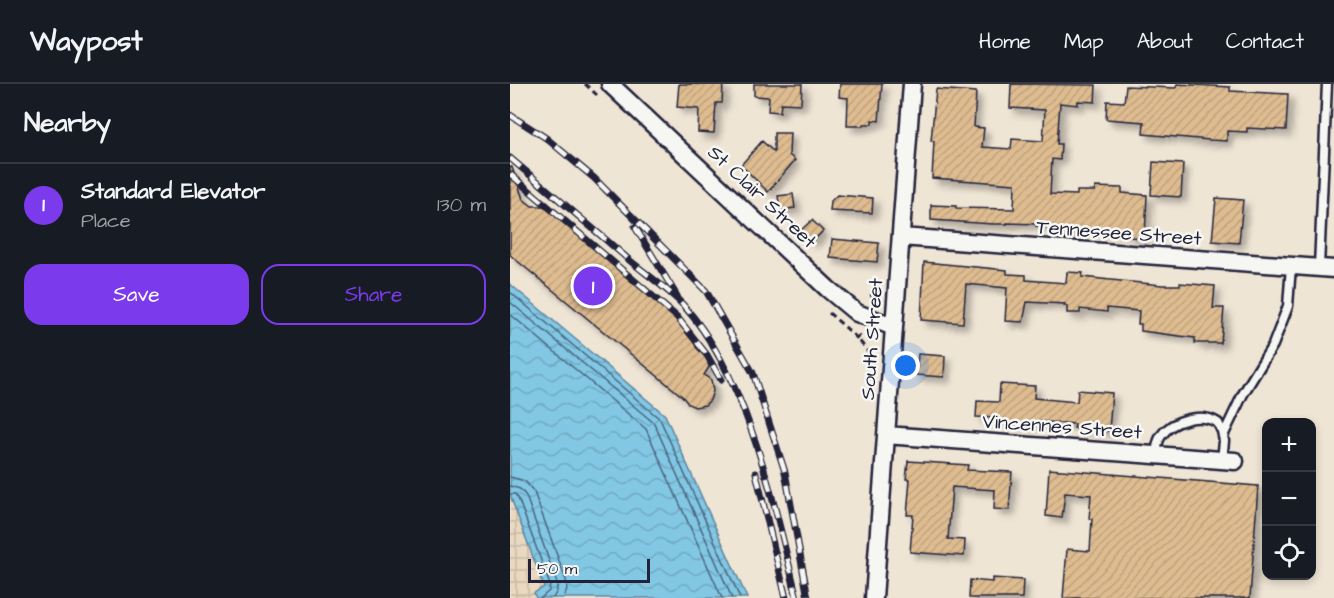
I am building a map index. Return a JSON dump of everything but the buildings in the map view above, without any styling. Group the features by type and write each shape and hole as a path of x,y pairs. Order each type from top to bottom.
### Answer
{"street":[{"name":"St Clair Street","path":"610,84 828,289 857,313 894,327"},
{"name":"South Street","path":"874,598 912,84"},
{"name":"Tennessee Street","path":"901,237 1326,268"},
{"name":"Vincennes Street","path":"886,435 1229,460"}],"lane":[{"path":"1326,268 1327,84"},
{"path":"1223,436 1243,394 1274,345 1288,306 1291,266"},
{"path":"1156,455 1162,434 1181,421 1204,418 1218,423 1229,460"}],"path":[{"name":"South Street","path":"861,334 856,339 869,353 874,370"}],"shaded area":[{"path":"510,495 545,588 534,592 536,598 510,598"}],"water":[{"path":"510,284 665,415 747,598 536,598 534,593 544,587 510,495"}],"railway":[{"path":"510,115 546,138 594,178 706,291 753,373 785,472 808,598"},
{"path":"510,158 671,294 684,306 706,335 726,369 756,444 797,598"},
{"path":"510,174 677,317 707,355 721,380"},
{"path":"635,227 677,296"},
{"path":"756,473 786,598"}],"place":[{"name":"Standard Elevator","path":"593,286"}]}
